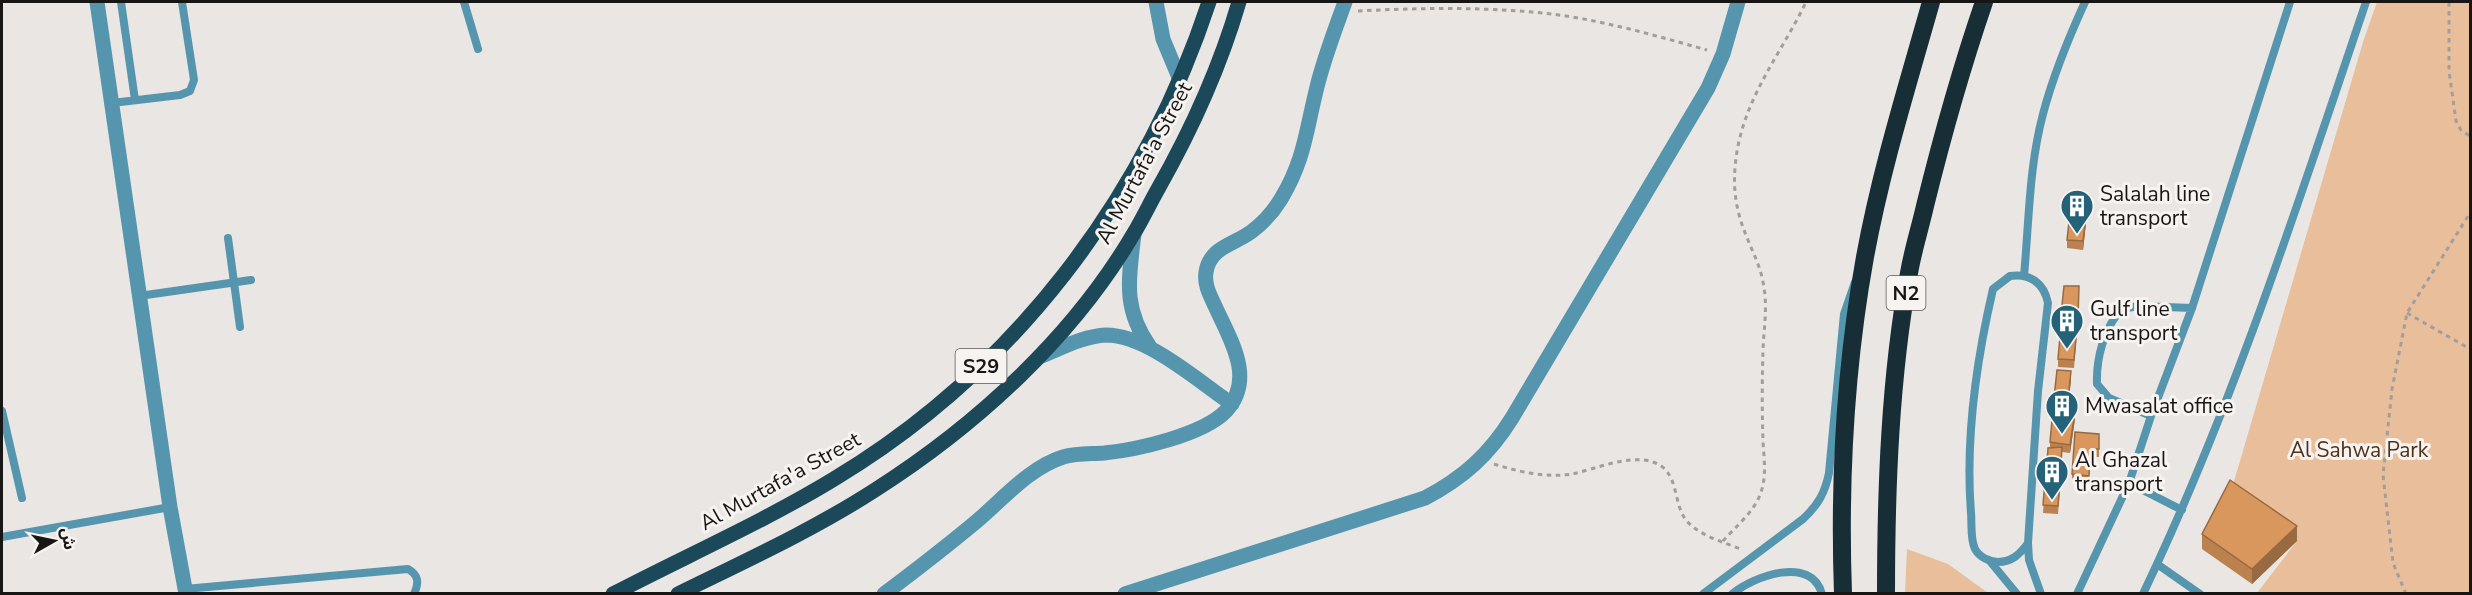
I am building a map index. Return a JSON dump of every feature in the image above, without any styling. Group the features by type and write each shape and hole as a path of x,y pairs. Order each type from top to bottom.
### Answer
{"highway":[{"name":"N2","path":"1843,594 1840,522 1848,385 1865,260 1894,126 1932,2"},
{"name":"N2","path":"1886,594 1886,504 1899,348 1909,272 1937,156 1965,57 1984,2"}],"main road":[{"name":"Al Murtafa'a Street","path":"613,594 834,479 903,432 960,386 1035,312 1069,272 1095,236 1142,159 1180,80 1209,2"},
{"name":"Al Murtafa'a Street","path":"678,594 827,519 876,490 969,422 1039,357 1089,298 1134,234 1182,147 1204,99 1231,30 1239,2"}],"street":[{"path":"97,2 170,507 185,591"},
{"path":"1156,2 1162,39 1180,80"},
{"path":"1125,594 1425,498 1452,484 1481,460 1497,442 1512,418 1698,105 1723,54 1738,2"},
{"path":"884,594 937,554 1038,468 1065,456 1126,450 1168,440 1216,420 1232,404 1239,386 1240,366 1207,288 1208,264 1220,248 1249,233 1260,224 1279,202 1289,185 1304,148 1322,68 1343,7"},
{"path":"1134,234 1128,280 1130,307 1134,321 1150,347"},
{"path":"1039,357 1089,338 1106,335 1122,337 1150,347 1232,404"}],"lane":[{"path":"121,2 135,100"},
{"path":"112,103 185,94 193,86 182,2"},
{"path":"464,2 478,49"},
{"path":"2024,276 2034,163 2043,114 2085,2"},
{"path":"2077,594 2129,483 2151,416 2192,308 2290,2"},
{"path":"2143,594 2182,510 2238,375 2366,2"},
{"path":"228,238 240,327"},
{"path":"1703,594 1803,519 1816,507 1825,491 1829,473 1844,314 1849,294 1865,260"},
{"path":"2028,543 2013,559 2000,562 1988,560 1979,555 1973,544 1970,472 1973,399 1978,362 1993,289 2003,279 2010,276 2032,278 2043,288 2048,303 2037,401 2028,543 2029,560 2041,594"},
{"path":"139,296 250,280"},
{"path":"2151,416 2109,398 2097,384 2098,367 2105,337 2122,309 2138,306 2192,308"},
{"path":"2,411 22,498"},
{"path":"2129,483 2182,510"},
{"path":"2,537 170,507"},
{"path":"1988,560 2017,594"},
{"path":"2157,564 2200,594"},
{"path":"185,591 225,590 408,570 418,578 414,594"},
{"path":"1732,594 1756,581 1782,572 1798,571 1812,578 1822,594"}],"path":[{"path":"1723,541 1756,504 1763,485 1766,464 1763,407 1765,295 1759,266 1740,221 1734,186 1738,149 1757,88 1787,41 1806,2"},
{"path":"2449,2 2449,71 2456,121 2461,130 2470,136"},
{"path":"1343,7 1438,7 1535,12 1630,28 1723,54"},
{"path":"2406,594 2393,563 2383,475 2392,389 2407,313 2470,213"},
{"path":"2407,313 2470,349"},
{"path":"1481,460 1511,470 1540,475 1569,474 1642,459 1655,462 1667,471 1671,478 1684,518 1702,533 1754,555"}],"green space":[{"name":"Al Sahwa Park","path":"2377,2 2470,2 2470,593 2257,593 2297,541 2230,495 2363,42"},
{"path":"1907,549 1948,564 1988,593 1905,593"}],"building":[{"name":"Salalah line transport","path":"2070,213 2086,215 2083,241 2067,240"},
{"path":"2064,286 2079,286 2078,317 2061,315"},
{"name":"Gulf line transport","path":"2061,325 2077,326 2074,360 2058,359"},
{"path":"2057,370 2071,371 2068,399 2054,398"},
{"name":"Mwasalat office","path":"2053,409 2075,411 2070,445 2050,442"},
{"path":"2075,432 2099,434 2099,449 2090,449 2089,476 2072,474"},
{"path":"2062,447 2060,479 2046,478 2048,448"},
{"name":"Al Ghazal transport","path":"2045,480 2060,481 2058,506 2043,505"},
{"path":"2230,480 2297,526 2252,569 2202,534"}],"place":[{"name":"Salalah line transport","path":"2077,235"},
{"name":"Gulf line transport","path":"2067,350"},
{"name":"Mwasalat office","path":"2062,435"},
{"name":"Al Ghazal transport","path":"2052,501"}]}
